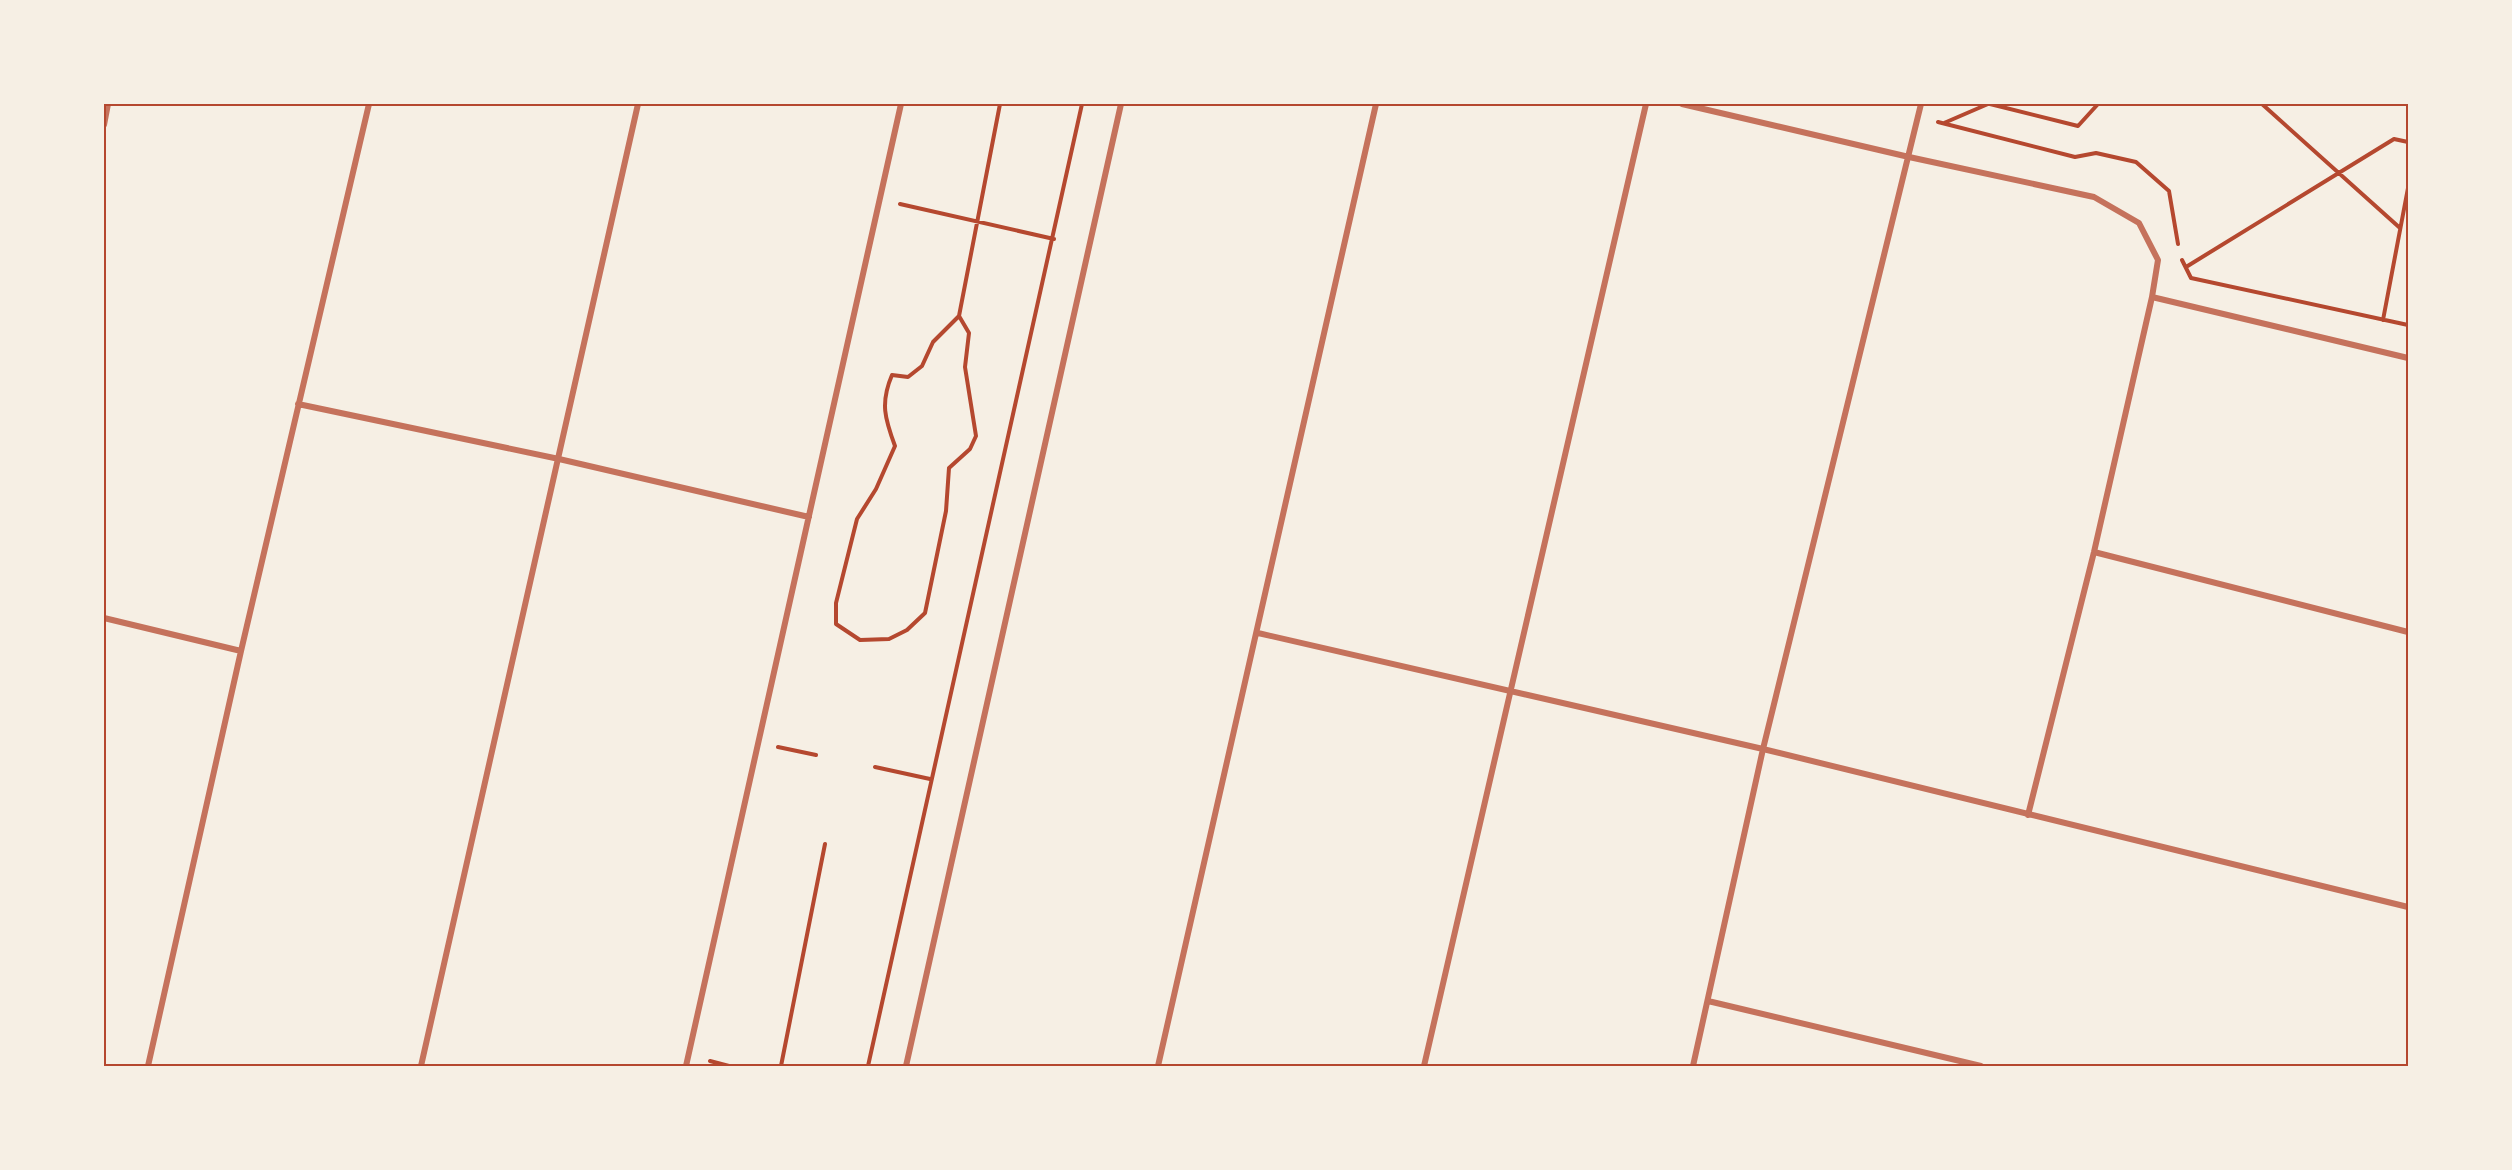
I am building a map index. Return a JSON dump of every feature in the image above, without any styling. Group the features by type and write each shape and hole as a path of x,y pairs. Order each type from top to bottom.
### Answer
{"street":[{"path":"104,124 108,104"},
{"path":"148,1066 241,651 369,104"},
{"path":"421,1066 560,459 638,104"},
{"path":"686,1066 901,104"},
{"path":"906,1066 1121,104"},
{"path":"1158,1066 1258,633 1376,104"},
{"path":"1424,1066 1646,104"},
{"path":"1682,104 2094,197 2139,223 2158,260 2152,297 2094,552 2028,815"},
{"path":"1693,1066 1763,749 1921,104"},
{"path":"2152,297 2409,358"},
{"path":"298,404 560,459 809,517"},
{"path":"2094,552 2409,632"},
{"path":"104,618 241,651"},
{"path":"1258,633 1510,689 1763,749 2409,907"},
{"path":"1708,1001 1981,1066"}],"path":[{"path":"959,316 969,333 965,367 976,435 970,449 949,468 946,511 925,613 908,630 889,639 860,640 836,624 836,603 856,519 876,489 895,446 887,425 884,394 892,375 909,377 922,366 933,342 959,316 1000,104"},
{"path":"868,1066 930,779 1054,239 1082,104"},
{"path":"1943,123 1989,104 2078,126 2098,104"},
{"path":"2262,104 2400,228"},
{"path":"2186,267 2394,139 2409,142"},
{"path":"2383,320 2409,188"},
{"path":"899,204 1054,239"},
{"path":"771,746 816,755"},
{"path":"874,767 930,779"},
{"path":"782,1066 825,844"}]}
